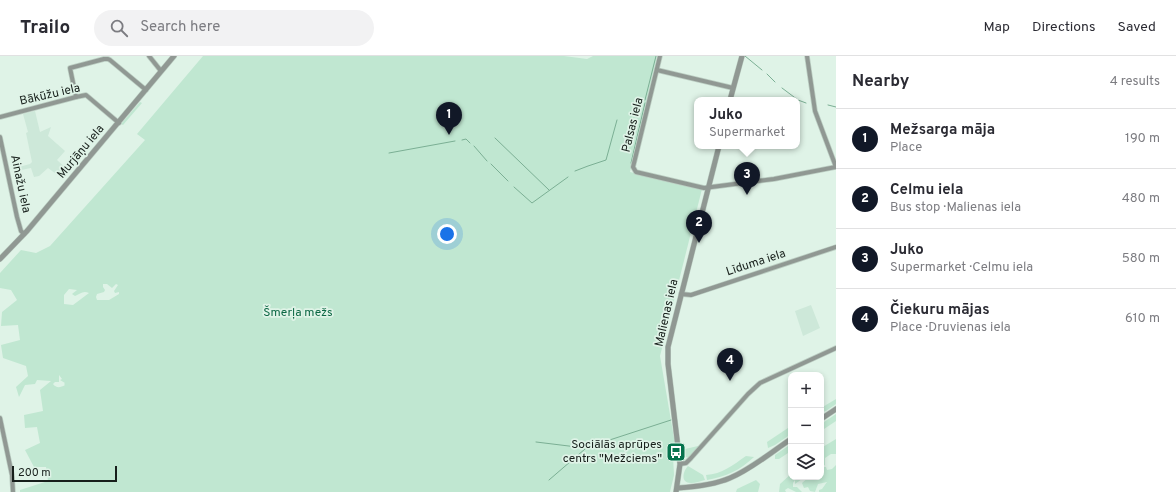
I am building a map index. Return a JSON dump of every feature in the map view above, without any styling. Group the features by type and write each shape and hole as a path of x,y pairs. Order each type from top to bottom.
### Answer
{"street":[{"path":"149,56 162,71"},
{"name":"Murjāņu iela","path":"0,260 119,123 174,56"},
{"name":"Palsas iela","path":"660,56 634,163 634,170 677,182 708,188"},
{"path":"731,97 742,56"},
{"path":"708,188 765,179 774,179 836,167 815,111 808,56"},
{"path":"76,97 70,68 104,59 110,60 146,90"},
{"path":"657,70 734,88"},
{"name":"Bākūžu iela","path":"0,117 76,97 86,96 119,123"},
{"name":"Ainažu iela","path":"0,137 16,217 21,231 24,234"},
{"name":"Malienas iela","path":"677,490 680,464 668,347 718,149"},
{"name":"Līduma iela","path":"681,294 691,295 836,247"},
{"path":"680,464 686,463 692,458 748,394 760,383 836,348"},
{"path":"824,417 836,408"},
{"path":"0,418 2,443 12,475 13,492"},
{"path":"677,490 728,479 744,471 788,441"}],"shaded area":[{"path":"35,111 40,132 51,127 48,136 65,151 57,160 69,171 63,179 48,168 39,176 34,177 31,168 16,171 15,168 30,164 32,162 26,133 28,132 23,114"},
{"path":"811,305 820,328 803,336 795,311"}],"green space":[{"name":"Šmerļa mežs","path":"203,56 564,56 587,59 593,56 657,56 630,172 702,189 660,356 675,438 675,447 673,447 675,452 673,461 674,475 670,492 20,492 20,490 48,481 46,467 34,467 25,450 40,443 37,427 25,428 24,415 43,411 40,390 51,381 37,380 35,384 25,385 19,397 16,387 28,376 26,366 3,358 1,345 20,340 18,325 1,326 2,312 17,300 11,290 0,288 0,273 21,250 36,253 50,246 145,140 137,134","holes":["103,284 107,284 112,288 116,284 118,285 114,291 115,293 119,292 119,294 109,300 97,300 97,294 104,292 105,290","69,289 77,290 72,294 75,296 83,292 89,293 73,305 64,304 64,295","59,375 62,379 60,380 65,383 65,385 58,387 53,384 55,382 59,382"]},
{"path":"140,102 142,103 123,125 121,124"},
{"path":"836,399 836,404 826,411 824,411 824,406"},
{"path":"836,414 836,421 824,429 824,422"},
{"path":"788,428 788,436 775,445 768,448 767,442"},
{"path":"836,439 836,454 831,454 825,458 824,465 824,446"},
{"path":"698,446 700,447 689,458 686,457 685,449"},
{"path":"788,446 788,453 779,459 775,459 775,455"},
{"path":"746,456 754,457 743,466 732,472 721,477 707,480 706,475 722,471"},
{"path":"836,465 836,492 819,492 819,490 822,489 827,482 818,484 815,492 810,491 808,487 804,488 802,483 806,480 824,480 824,467 826,467 827,470 832,469"},
{"path":"688,466 703,475 705,480 693,483 685,481 684,474"},
{"path":"788,477 788,480 795,480 793,487 797,487 802,492 796,492 788,488 785,490 786,492 779,492 780,484"},
{"path":"756,480 760,484 758,492 736,492 737,489"},
{"path":"795,480 801,480 795,484"}],"waterway":[{"path":"645,100 656,56"},
{"path":"745,56 762,70"},
{"path":"767,74 775,82"},
{"path":"782,88 794,97"},
{"path":"800,101 806,103"},
{"path":"631,163 645,103"},
{"path":"828,105 836,107"},
{"path":"575,171 606,160 617,120"},
{"path":"495,138 549,190"},
{"path":"462,140 466,139 470,143"},
{"path":"389,153 455,141"},
{"path":"474,146 487,161"},
{"path":"491,164 508,181"},
{"path":"514,187 532,203 568,177"},
{"path":"536,442 585,448 671,420"},
{"path":"549,480 585,449"}],"place":[{"name":"Mežsarga māja","path":"449,135"},
{"name":"Juko","path":"747,195"},
{"name":"Celmu iela","path":"699,243"},
{"name":"Čiekuru mājas","path":"730,381"},
{"name":"Sociālās aprūpes centrs \"Mežciems\"","path":"676,452"}]}
